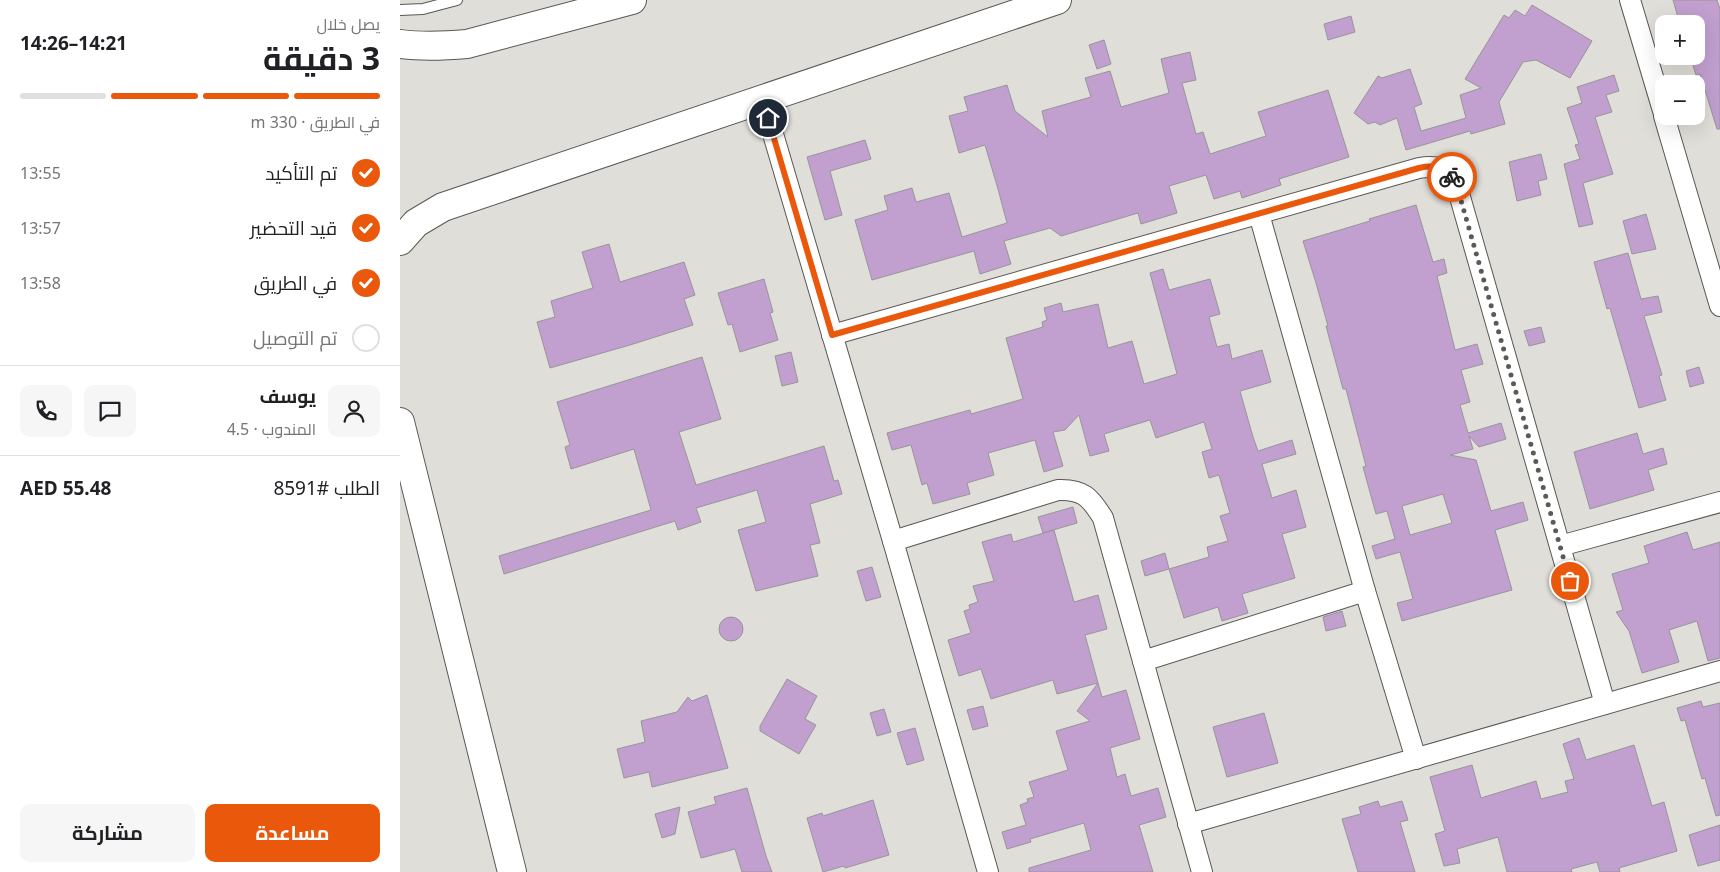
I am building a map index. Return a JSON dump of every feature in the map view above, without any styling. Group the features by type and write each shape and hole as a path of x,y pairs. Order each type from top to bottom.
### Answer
{"main road":[{"path":"400,44 444,46 467,44 632,0"},
{"path":"400,241 416,224 444,207 1056,0"},
{"path":"400,422 512,872"}],"street":[{"path":"1630,0 1655,85"},
{"path":"763,100 988,872"},
{"path":"1667,125 1719,299"},
{"path":"832,335 1419,168 1430,166 1441,168 1450,174 1456,183 1605,704"},
{"path":"1259,214 1365,591 1416,758"},
{"path":"893,541 1058,490 1072,490 1086,495 1103,518 1202,872"},
{"path":"1560,546 1720,502"},
{"path":"1143,661 1365,591"},
{"path":"1188,824 1720,671"}],"lane":[{"path":"400,10 423,9 457,0"}],"building":[{"path":"1673,0 1717,0 1720,9 1720,129 1717,129 1705,90 1705,75 1696,75 1693,65 1705,65 1705,15 1677,15"},
{"path":"1532,5 1592,41 1570,78 1536,60 1523,62 1499,102 1505,124 1471,134 1470,131 1406,150 1397,118 1380,125 1375,122 1368,124 1354,113 1378,76 1382,78 1410,69 1422,104 1414,107 1421,131 1466,118 1460,95 1481,88 1465,79 1504,15 1509,18 1515,10 1525,16"},
{"path":"1351,16 1355,32 1328,40 1324,24"},
{"path":"1104,40 1111,64 1097,69 1089,45"},
{"path":"1190,52 1196,80 1182,83 1196,134 1203,132 1210,154 1266,136 1258,112 1328,90 1349,157 1279,179 1281,185 1242,198 1240,191 1214,199 1206,175 1169,186 1177,213 1141,224 1138,213 1061,236 1050,228 1004,241 1011,264 980,274 974,251 872,280 855,220 888,210 884,196 912,188 916,202 949,193 962,237 1007,223 985,145 959,153 949,116 968,111 964,97 1007,85 1015,111 1048,137 1042,111 1091,97 1085,78 1110,71 1121,107 1169,93 1161,59"},
{"path":"1614,75 1619,91 1606,95 1612,112 1595,117 1613,174 1583,183 1593,224 1579,227 1564,164 1580,159 1575,145 1579,144 1567,108 1582,103 1577,87"},
{"path":"865,140 871,159 830,171 842,215 825,220 807,157"},
{"path":"1541,154 1547,179 1538,181 1541,195 1517,201 1509,162"},
{"path":"1416,205 1433,262 1444,259 1447,273 1437,276 1455,350 1477,344 1483,364 1461,370 1470,402 1460,405 1468,433 1501,423 1506,439 1479,447 1469,436 1473,449 1450,455 1476,460 1491,511 1523,502 1528,520 1495,530 1512,590 1402,621 1397,603 1413,599 1400,552 1376,559 1372,546 1395,539 1387,511 1376,514 1363,467 1366,466 1346,389 1343,389 1326,326 1328,326 1303,241 1370,221 1369,219","holes":["1443,494 1452,523 1410,535 1402,506"]},
{"path":"1646,214 1656,249 1632,254 1623,221"},
{"path":"609,244 620,282 684,262 695,295 684,299 693,325 550,368 537,322 555,317 551,301 593,288 582,252"},
{"path":"1628,253 1641,299 1658,296 1662,312 1644,316 1662,375 1659,376 1666,400 1639,408 1610,308 1607,309 1594,262"},
{"path":"1163,269 1169,290 1210,279 1220,314 1209,317 1217,347 1229,344 1232,359 1262,350 1271,382 1240,391 1253,437 1258,451 1292,440 1296,454 1262,464 1272,498 1296,490 1306,527 1282,534 1295,578 1242,594 1248,613 1222,621 1218,607 1184,618 1169,569 1209,557 1207,547 1228,541 1220,516 1230,513 1219,475 1209,478 1202,452 1212,449 1204,422 1156,438 1150,420 1104,434 1109,451 1090,456 1079,415 1065,430 1053,432 1063,466 1044,472 1035,440 988,453 994,475 967,483 970,494 933,504 927,483 922,485 911,445 892,450 887,433 970,410 971,414 1023,399 1006,338 1043,327 1042,322 1047,320 1044,308 1061,303 1063,312 1098,304 1108,348 1132,341 1144,384 1177,374 1150,273"},
{"path":"764,279 773,312 770,313 778,340 740,352 732,324 728,325 718,293"},
{"path":"1541,327 1545,342 1529,346 1524,331"},
{"path":"791,352 798,382 782,386 775,356"},
{"path":"702,357 721,419 679,432 696,485 824,446 834,481 838,480 842,494 810,504 820,543 810,545 818,576 756,591 738,530 766,522 757,490 696,508 701,522 678,530 675,521 504,574 499,556 651,510 634,449 571,469 565,447 570,445 557,402"},
{"path":"1699,367 1704,383 1690,387 1686,371"},
{"path":"1637,433 1643,454 1663,448 1667,464 1648,470 1654,490 1590,509 1574,452"},
{"path":"1073,507 1077,523 1043,533 1038,517"},
{"path":"1054,530 1074,602 1098,595 1107,629 1085,635 1098,683 1057,694 1053,680 991,699 981,669 959,676 948,640 971,633 964,611 970,609 969,605 978,602 973,586 994,581 982,542 1011,534 1013,542"},
{"path":"1687,532 1693,550 1720,542 1720,658 1708,661 1697,621 1669,630 1679,662 1642,673 1629,631 1616,612 1623,610 1612,574 1649,563 1644,546"},
{"path":"1165,553 1169,569 1145,576 1141,561"},
{"path":"872,567 881,597 866,601 857,571"},
{"path":"1342,611 1346,626 1326,631 1323,617"},
{"path":"731,617 740,620 743,629 740,638 731,641 722,638 719,629 722,620"},
{"path":"787,679 817,696 805,719 816,725 799,754 760,731 760,726"},
{"path":"1098,683 1102,697 1126,690 1140,739 1110,748 1117,777 1125,774 1131,796 1158,788 1166,817 1139,825 1153,872 1029,872 1029,868 1091,850 1084,823 1030,839 1031,842 1007,849 1002,832 1026,825 1020,805 1028,802 1027,799 1034,797 1029,782 1068,770 1056,731 1090,721 1077,711"},
{"path":"707,695 728,768 652,787 649,772 624,778 617,749 645,742 641,721 677,712 688,697 692,701"},
{"path":"1701,701 1703,707 1720,703 1720,815 1716,816 1705,778 1702,779 1685,720 1681,721 1677,708"},
{"path":"983,706 988,726 973,730 967,710"},
{"path":"884,709 891,732 877,736 870,713"},
{"path":"1264,713 1278,763 1227,777 1213,727"},
{"path":"915,728 924,760 907,765 897,733"},
{"path":"1579,738 1586,760 1634,745 1652,806 1664,802 1677,851 1619,868 1620,872 1600,872 1597,862 1571,869 1572,872 1507,872 1498,837 1457,849 1460,863 1444,866 1435,834 1445,831 1430,777 1472,765 1481,798 1536,781 1541,799 1568,792 1565,781 1574,779 1563,744"},
{"path":"747,788 772,872 742,872 735,849 701,858 688,812 716,804 714,797"},
{"path":"873,800 889,855 845,868 844,866 823,872 807,818 822,813 823,816"},
{"path":"1378,801 1380,807 1402,801 1408,820 1400,822 1415,872 1358,872 1342,819 1361,814 1359,807"},
{"path":"680,807 675,834 662,838 655,814"},
{"path":"1720,825 1720,860 1698,866 1689,835"}],"way so far":[{"path":"1452,177 1456,183 1570,581"}],"route":[{"path":"768,118 832,335 1419,168 1430,166 1441,168 1452,177"}]}
